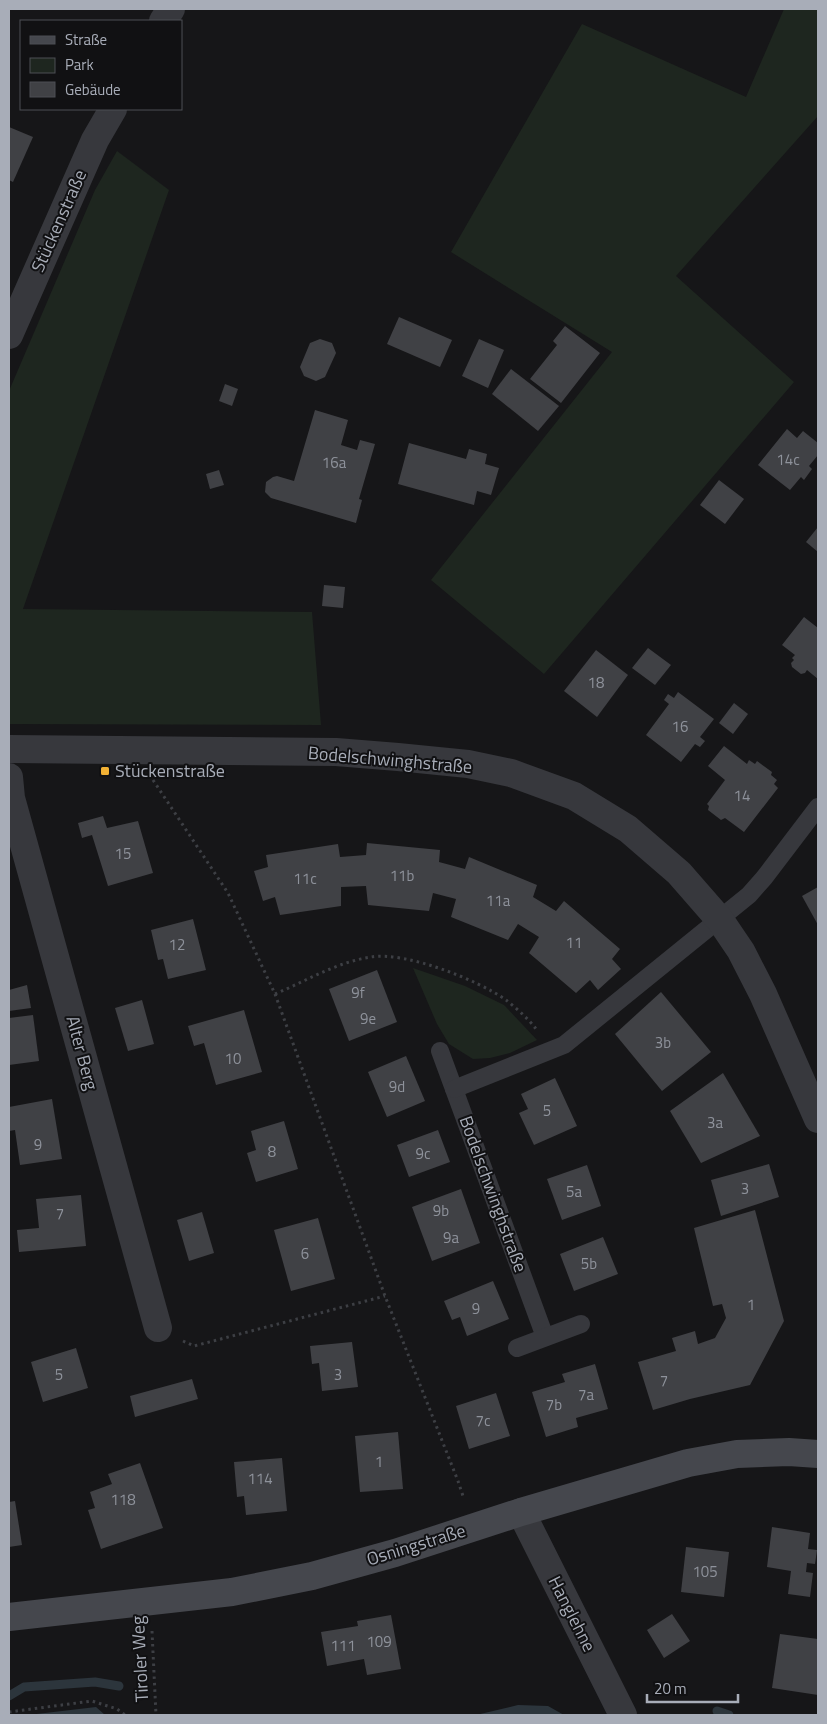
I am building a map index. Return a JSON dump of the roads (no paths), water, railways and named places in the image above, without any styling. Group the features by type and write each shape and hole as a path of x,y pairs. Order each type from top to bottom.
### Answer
{"main road":[{"name":"Osningstraße","path":"9,1617 232,1592 312,1576 395,1553 521,1512 688,1463 738,1454 789,1452 818,1454"}],"street":[{"path":"164,20 170,9"},
{"name":"Stückenstraße","path":"9,335 95,140 112,110"},
{"name":"Bodelschwinghstraße","path":"9,749 336,752 468,764 511,773 574,796 628,829 679,873 720,920 741,951 763,994 818,1119"},
{"name":"Alter Berg","path":"9,777 11,798 158,1328"},
{"name":"Hanglehne","path":"521,1512 623,1715"}],"lane":[{"path":"454,1089 564,1045 749,895 818,807"},
{"name":"Bodelschwinghstraße","path":"440,1051 546,1337"},
{"path":"517,1348 581,1324"}],"waterway":[{"path":"9,1696 24,1687 95,1682 119,1686"},
{"path":"717,1711 729,1715"}],"place":[{"name":"Stückenstraße","path":"105,771"}]}
